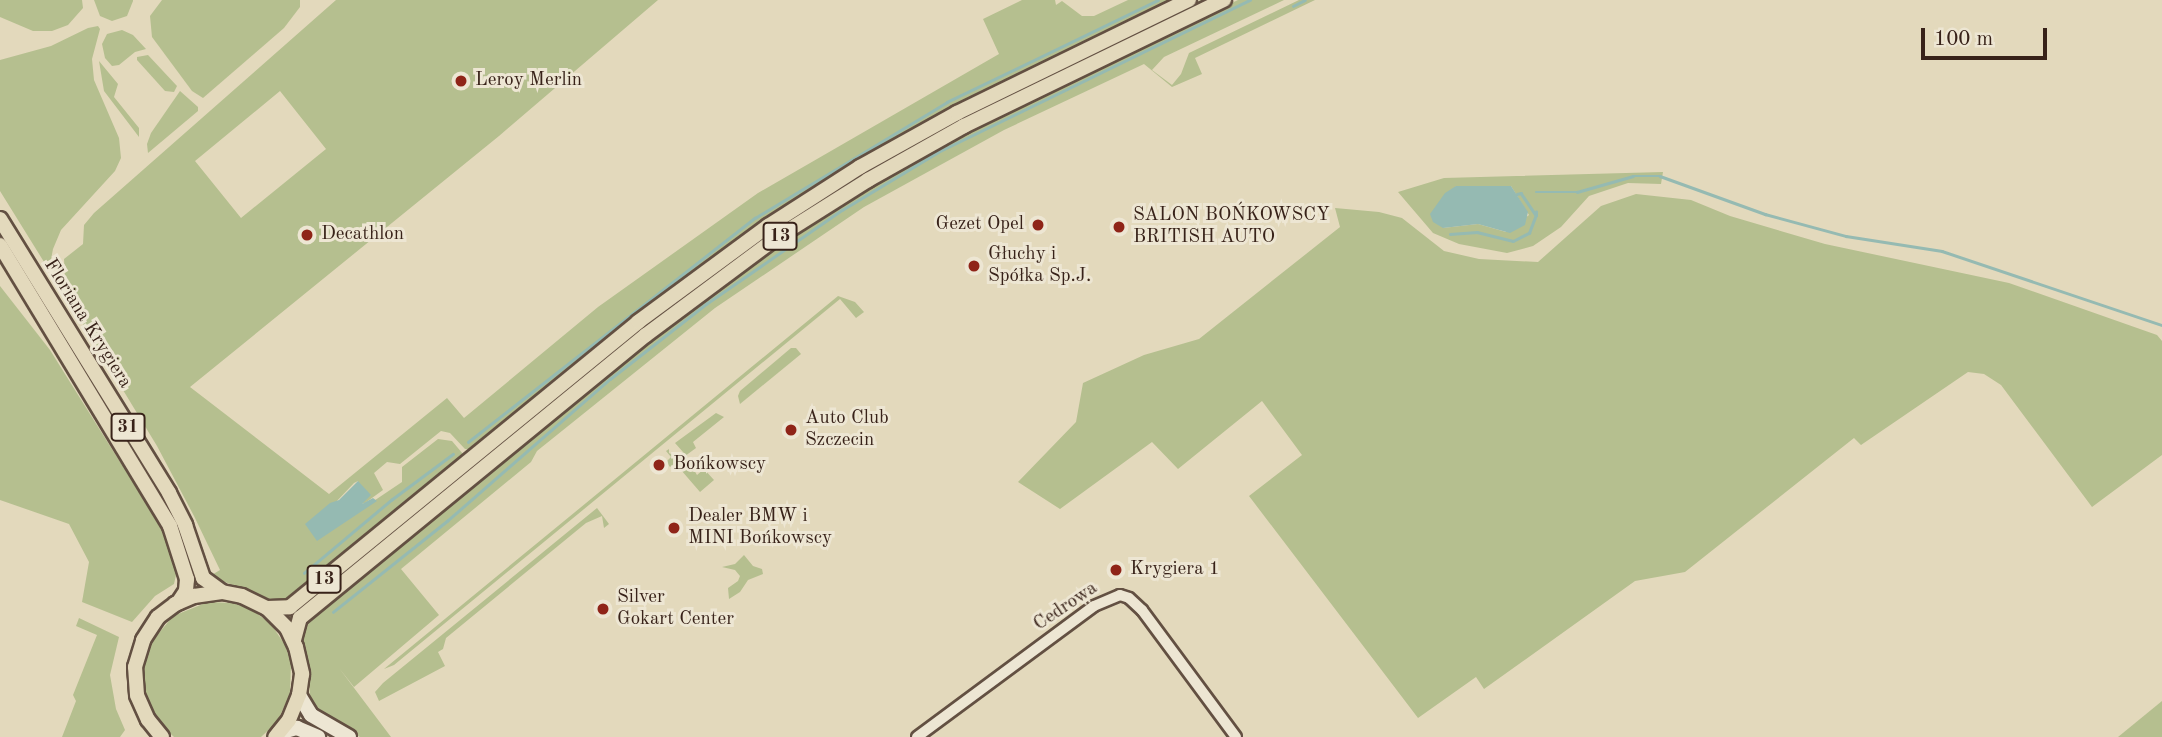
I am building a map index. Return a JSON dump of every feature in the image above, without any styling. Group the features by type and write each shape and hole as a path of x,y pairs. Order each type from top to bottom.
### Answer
{"main road":[{"name":"13","path":"267,608 290,607 638,322 768,226 860,167 957,113 1189,0"},
{"name":"13","path":"294,640 299,620 311,610 646,335 776,239 868,180 964,126 1224,0"},
{"name":"Floriana Krygiera","path":"0,219 169,493 189,534 203,578 222,592"},
{"name":"Floriana Krygiera","path":"0,245 166,519 181,552 187,579 186,591 178,603"},
{"path":"162,737 148,720 136,688 138,653 154,622 178,603 194,596 222,592 242,596 267,608 294,640 301,667 299,695 292,714 277,735"},
{"path":"146,737 148,720"}],"street":[{"name":"Cedrowa","path":"917,737 1094,606 1118,596 1129,598 1142,610 1236,737"},
{"path":"299,695 311,715 349,737"},
{"path":"277,735 297,728 318,737"}],"green space":[{"path":"0,0 82,0 83,8 68,25 52,31 33,31 0,17"},
{"path":"94,0 133,1 127,16 112,21 100,16"},
{"path":"162,0 300,0 300,7 284,28 203,98 192,91 152,37 150,16"},
{"path":"336,0 658,0 499,136 190,387 329,494 447,398 464,418 598,307 758,193 999,54 983,19 1022,0 1055,0 1056,5 1062,1 1082,16 1094,16 1128,0 1174,0 942,113 784,207 667,291 472,449 465,449 450,433 441,431 400,464 387,462 374,473 383,490 365,503 360,504 358,481 354,483 335,503 344,521 402,482 402,467 438,439 452,441 463,454 461,459 289,599 272,601 210,576 220,570 194,516 157,446 72,306 65,281 64,259 83,244 84,225 94,213","holes":["280,91 326,149 241,218 195,161"]},
{"path":"1201,0 1212,0 826,199 293,622 284,614 600,360 753,243 891,155 1055,70"},
{"path":"1238,0 1284,0 1164,57 1152,70 1172,85 1181,74 1189,53 1299,0 1315,0 1195,58 1202,74 1172,87 1144,64 1004,130 864,207 715,308 537,451 531,462 401,569 439,615 354,687 339,668 391,737 360,737 320,715 310,702 309,663 303,639 305,624 650,339 762,255 899,168 999,114"},
{"path":"98,26 100,29 92,59 94,80 119,138 121,158 115,171 61,230 53,249 49,270 0,191 0,60 51,46"},
{"path":"122,30 133,35 146,49 135,52 119,65 112,66 105,58 102,44 107,34"},
{"path":"148,55 177,86 174,92 165,91 137,60 137,57"},
{"path":"99,61 118,84 114,97 139,128 139,137 104,91"},
{"path":"180,91 198,107 198,111 148,153 147,144 151,133"},
{"path":"1663,172 1661,184 1628,183 1589,196 1561,227 1533,246 1507,253 1459,244 1433,233 1398,192 1444,178","holes":["1456,186 1511,186 1529,215 1506,232 1478,224 1443,228"]},
{"path":"1636,194 1691,200 1730,216 1825,244 2009,283 2157,335 2162,341 2162,455 2092,507 2001,385 1984,374 1968,372 1861,445 1854,438 1685,572 1635,581 1484,689 1476,677 1418,718 1249,496 1302,455 1262,401 1178,469 1152,442 1060,509 1018,482 1076,422 1083,383 1144,355 1199,339 1340,227 1335,208 1379,212 1402,218 1444,251 1479,259 1538,262 1601,206"},
{"path":"0,286 50,350 120,462 158,514 180,573 176,575 174,584 155,596 132,622 82,602 89,562 69,524 0,500"},
{"path":"838,296 855,302 864,312 856,318 840,299 394,665 384,669"},
{"path":"791,348 796,348 801,354 740,404 740,391"},
{"path":"716,413 724,417 693,442 696,448 681,459 686,466 688,460 697,475 704,469 714,480 700,492 675,463 670,467 666,462 671,457 666,451 669,449 669,453 677,457 683,452 675,443"},
{"path":"597,508 609,524 604,528 602,516 586,523 446,638 443,649 438,652 445,666 379,701 375,692 383,683"},
{"path":"744,555 753,566 762,569 763,574 748,580 740,592 729,599 728,588 738,581 740,576 735,570 722,567 735,564"},
{"path":"208,602 233,603 251,609 271,624 285,645 291,662 290,694 277,722 261,737 174,737 158,722 148,705 142,675 149,645 173,616"},
{"path":"79,618 119,637 110,675 116,709 125,730 120,737 62,737 76,701 73,695 97,635 76,626"},
{"path":"2162,701 2162,737 2118,737"}],"water":[{"path":"1456,186 1511,186 1528,212 1525,225 1510,233 1478,224 1443,228 1433,222 1430,214 1445,193"},
{"path":"358,481 371,495 362,504 373,498 377,501 317,541 305,524 330,503 339,500"}],"waterway":[{"path":"468,442 755,218 947,102 1158,0"},
{"path":"333,612 447,521 610,379 706,304 842,210 938,152 1250,0"},
{"path":"1293,6 1305,0"},
{"path":"1536,192 1577,192 1633,176 1660,176 1765,214 1846,236 1942,251 2162,325"},
{"path":"1517,194 1521,193 1536,215 1536,212"},
{"path":"1450,234 1477,232 1513,241 1529,233 1536,215"},
{"path":"304,573 391,500 453,454"}],"place":[{"name":"Leroy Merlin","path":"461,81"},
{"name":"Gezet Opel","path":"1038,225"},
{"name":"SALON BOŃKOWSCY BRITISH AUTO","path":"1119,227"},
{"name":"Decathlon","path":"307,235"},
{"name":"Głuchy i Spółka Sp.J.","path":"974,266"},
{"name":"Auto Club Szczecin","path":"791,430"},
{"name":"Bońkowscy","path":"659,465"},
{"name":"Dealer BMW i MINI Bońkowscy","path":"674,528"},
{"name":"Krygiera 1","path":"1116,570"},
{"name":"Silver Gokart Center","path":"603,609"}]}
